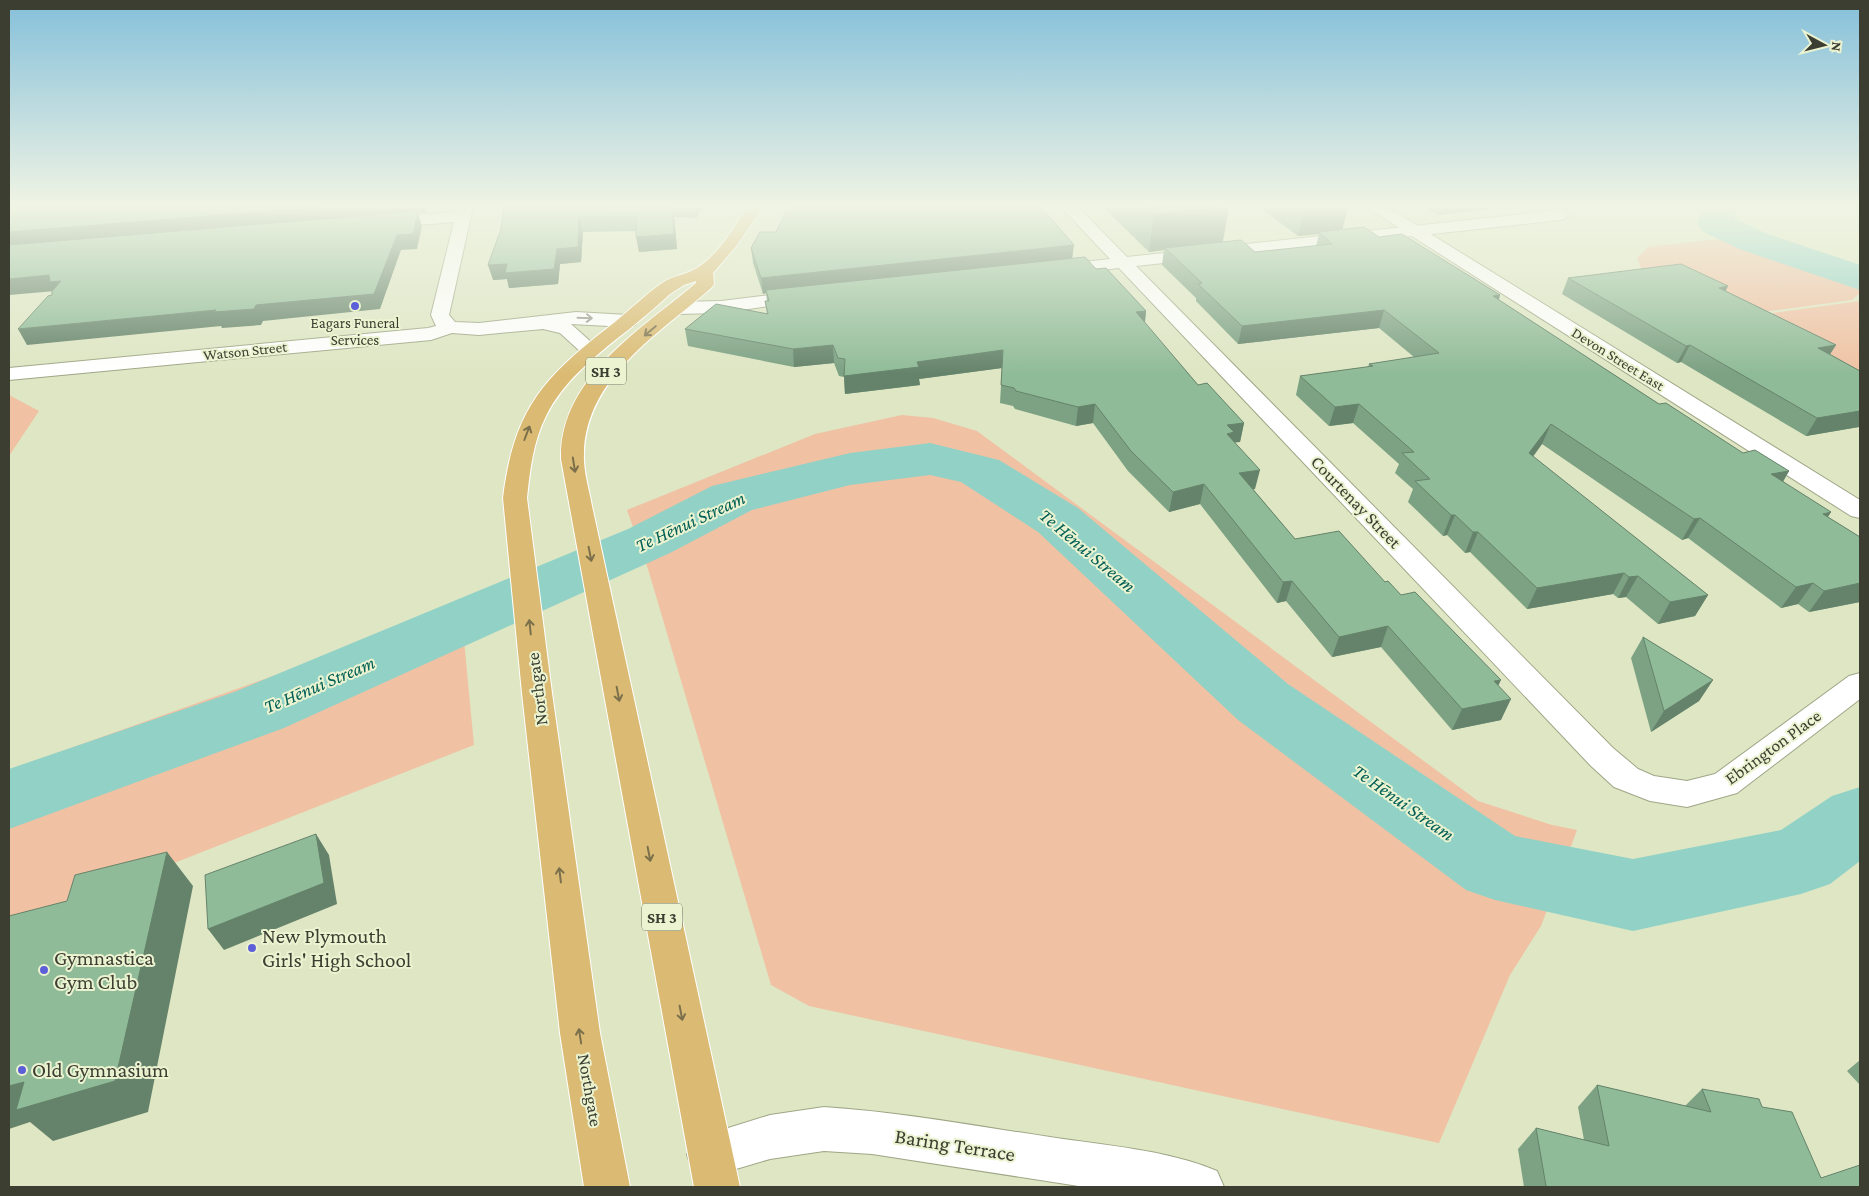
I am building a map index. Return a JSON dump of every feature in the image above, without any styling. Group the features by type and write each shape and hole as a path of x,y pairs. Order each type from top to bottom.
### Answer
{"highway":[{"name":"Northgate","path":"713,1171 580,506 572,455 577,423 586,399 601,377 618,358 677,308 716,263"},
{"name":"Northgate","path":"607,1187 580,1033 537,692 516,498 520,456 526,433 536,413 560,378 590,350 679,280 704,278"}],"street":[{"path":"450,327 443,322 440,315 452,263"},
{"path":"1035,272 1123,263"},
{"name":"Courtenay Street","path":"1123,263 1602,757 1626,778 1650,788"},
{"name":"Devon Street East","path":"1466,263 1860,511"},
{"path":"704,278 730,295 759,301"},
{"path":"677,308 721,307 818,295"},
{"path":"543,323 576,318 628,321"},
{"name":"Watson Street","path":"9,374 431,334 450,327 479,329 543,323 567,329 590,350"},
{"name":"Ebrington Place","path":"1650,788 1687,794 1725,784 1860,684"},
{"name":"Baring Terrace","path":"713,1171 770,1137 824,1128 872,1132 1122,1171 1201,1187"}],"shaded area":[{"path":"1639,263 1785,263 1860,290 1860,293 1852,300 1740,315 1641,268"},
{"path":"1860,301 1860,378 1737,318"},
{"path":"9,395 39,411 9,456"},
{"path":"902,415 933,418 977,431 1478,801 1552,825 1577,830 1541,926 1510,975 1439,1143 809,1006 771,985 648,569 627,510 815,434"},
{"path":"461,609 474,745 9,928 9,770"}],"building":[{"path":"9,263 386,263 374,294 256,305 254,309 214,312 216,310 18,329 48,296 52,295 52,291 61,281 50,282 49,275 9,279"},
{"path":"489,263 555,263 554,269 505,273 507,264 488,265"},
{"path":"756,263 905,263 761,278"},
{"path":"1029,263 1090,263 1096,269 1106,268 1146,311 1136,312 1198,385 1207,383 1244,423 1227,425 1234,432 1227,434 1260,470 1239,473 1295,539 1339,531 1385,582 1388,581 1401,595 1415,592 1501,680 1494,681 1511,699 1462,709 1388,626 1339,637 1292,581 1283,582 1204,484 1173,492 1131,451 1095,404 1078,407 1016,391 1014,388 1001,385 1003,350 917,362 919,367 844,376 845,359 838,358 833,345 793,349 685,329 716,304 768,314 765,301 769,301 766,290"},
{"path":"1181,263 1448,263 1500,295 1493,296 1659,404 1666,403 1743,453 1755,450 1789,471 1771,474 1831,512 1823,514 1860,537 1860,583 1824,591 1813,583 1796,587 1700,518 1694,519 1551,424 1529,453 1708,595 1670,602 1638,576 1629,577 1624,573 1537,588 1478,532 1473,532 1455,515 1451,515 1415,481 1430,479 1402,453 1414,452 1359,404 1335,407 1300,376 1373,366 1369,364 1439,353 1384,310 1242,326 1198,284 1202,283"},
{"path":"1681,264 1728,286 1719,288 1836,345 1818,348 1860,371 1860,411 1817,418 1568,278"},
{"path":"1643,637 1713,680 1664,711"},
{"path":"316,834 324,883 208,929 205,875"},
{"path":"167,852 115,1081 16,1110 24,1082 9,1086 9,916 67,901 75,875"},
{"path":"1597,1085 1711,1112 1702,1089 1759,1099 1762,1107 1792,1112 1821,1178 1860,1165 1860,1187 1546,1186 1536,1128 1609,1146"}],"waterway":[{"name":"Te Hēnui Stream","path":"1816,263 1860,278"},
{"name":"Te Hēnui Stream","path":"9,799 259,710 649,541 732,498 850,469 930,459 980,471 1058,520 1263,702 1495,866 1633,895 1801,860 1860,818"}],"place":[{"name":"Eagars Funeral Services","path":"355,306"},
{"name":"New Plymouth Girls' High School","path":"252,948"},
{"name":"Gymnastica Gym Club","path":"44,970"},
{"name":"Old Gymnasium","path":"22,1070"}]}
